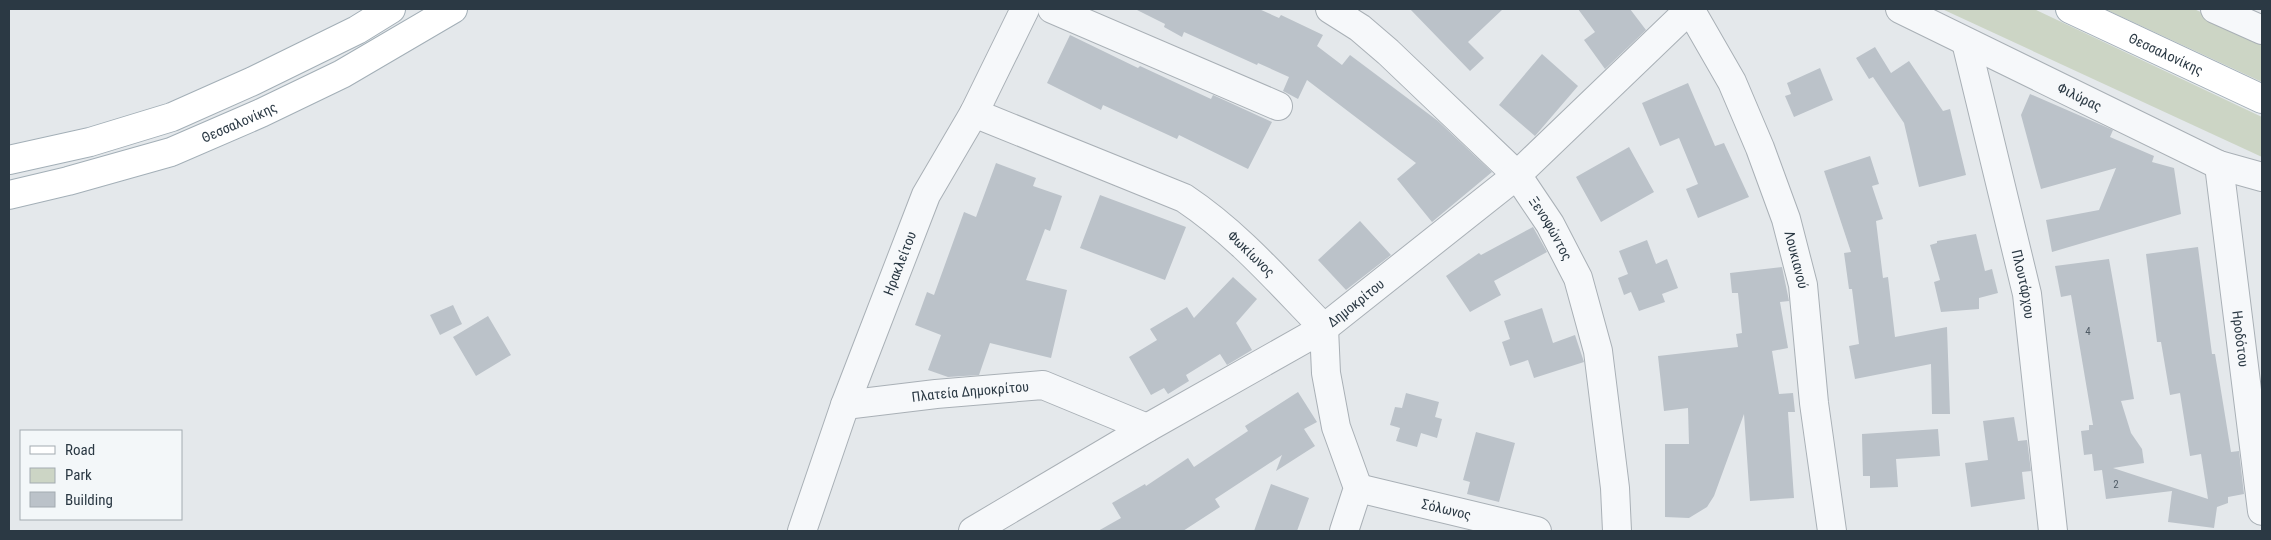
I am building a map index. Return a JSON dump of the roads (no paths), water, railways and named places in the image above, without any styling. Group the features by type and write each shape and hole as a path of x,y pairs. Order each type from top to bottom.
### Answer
{"main road":[{"path":"9,160 90,142 172,117 253,81 357,30 390,9"},
{"name":"Θεσσαλονίκης","path":"9,195 68,181 170,152 261,113 342,74 453,9"},
{"name":"Θεσσαλονίκης","path":"2070,9 2262,99"}],"street":[{"name":"Ηρακλείτου","path":"802,531 846,406 926,195 974,113 1025,9"},
{"path":"1052,9 1278,106"},
{"name":"Ξενοφώντος","path":"1330,9 1360,28 1388,52 1517,175 1550,224 1580,287 1598,351 1615,488 1617,531"},
{"name":"Δημοκρίτου","path":"973,531 1147,428 1324,328 1517,175 1690,9"},
{"name":"Λουκιανού","path":"1690,9 1732,82 1760,148 1786,219 1803,286 1814,402 1832,531"},
{"name":"Φιλύρας","path":"1900,9 2219,165 2262,177"},
{"path":"2215,9 2262,30"},
{"name":"Πλουτάρχου","path":"1966,42 2027,294 2053,531"},
{"name":"Φωκίωνος","path":"974,113 1184,198 1213,217 1253,253 1324,328"},
{"name":"Ηροδότου","path":"2219,165 2262,511"},
{"path":"1324,328 1326,373 1336,427 1358,488 1344,531"},
{"name":"Πλατεία Δημοκρίτου","path":"846,406 936,394 1043,386 1147,428"},
{"name":"Σόλωνος","path":"1358,488 1537,531"}]}
